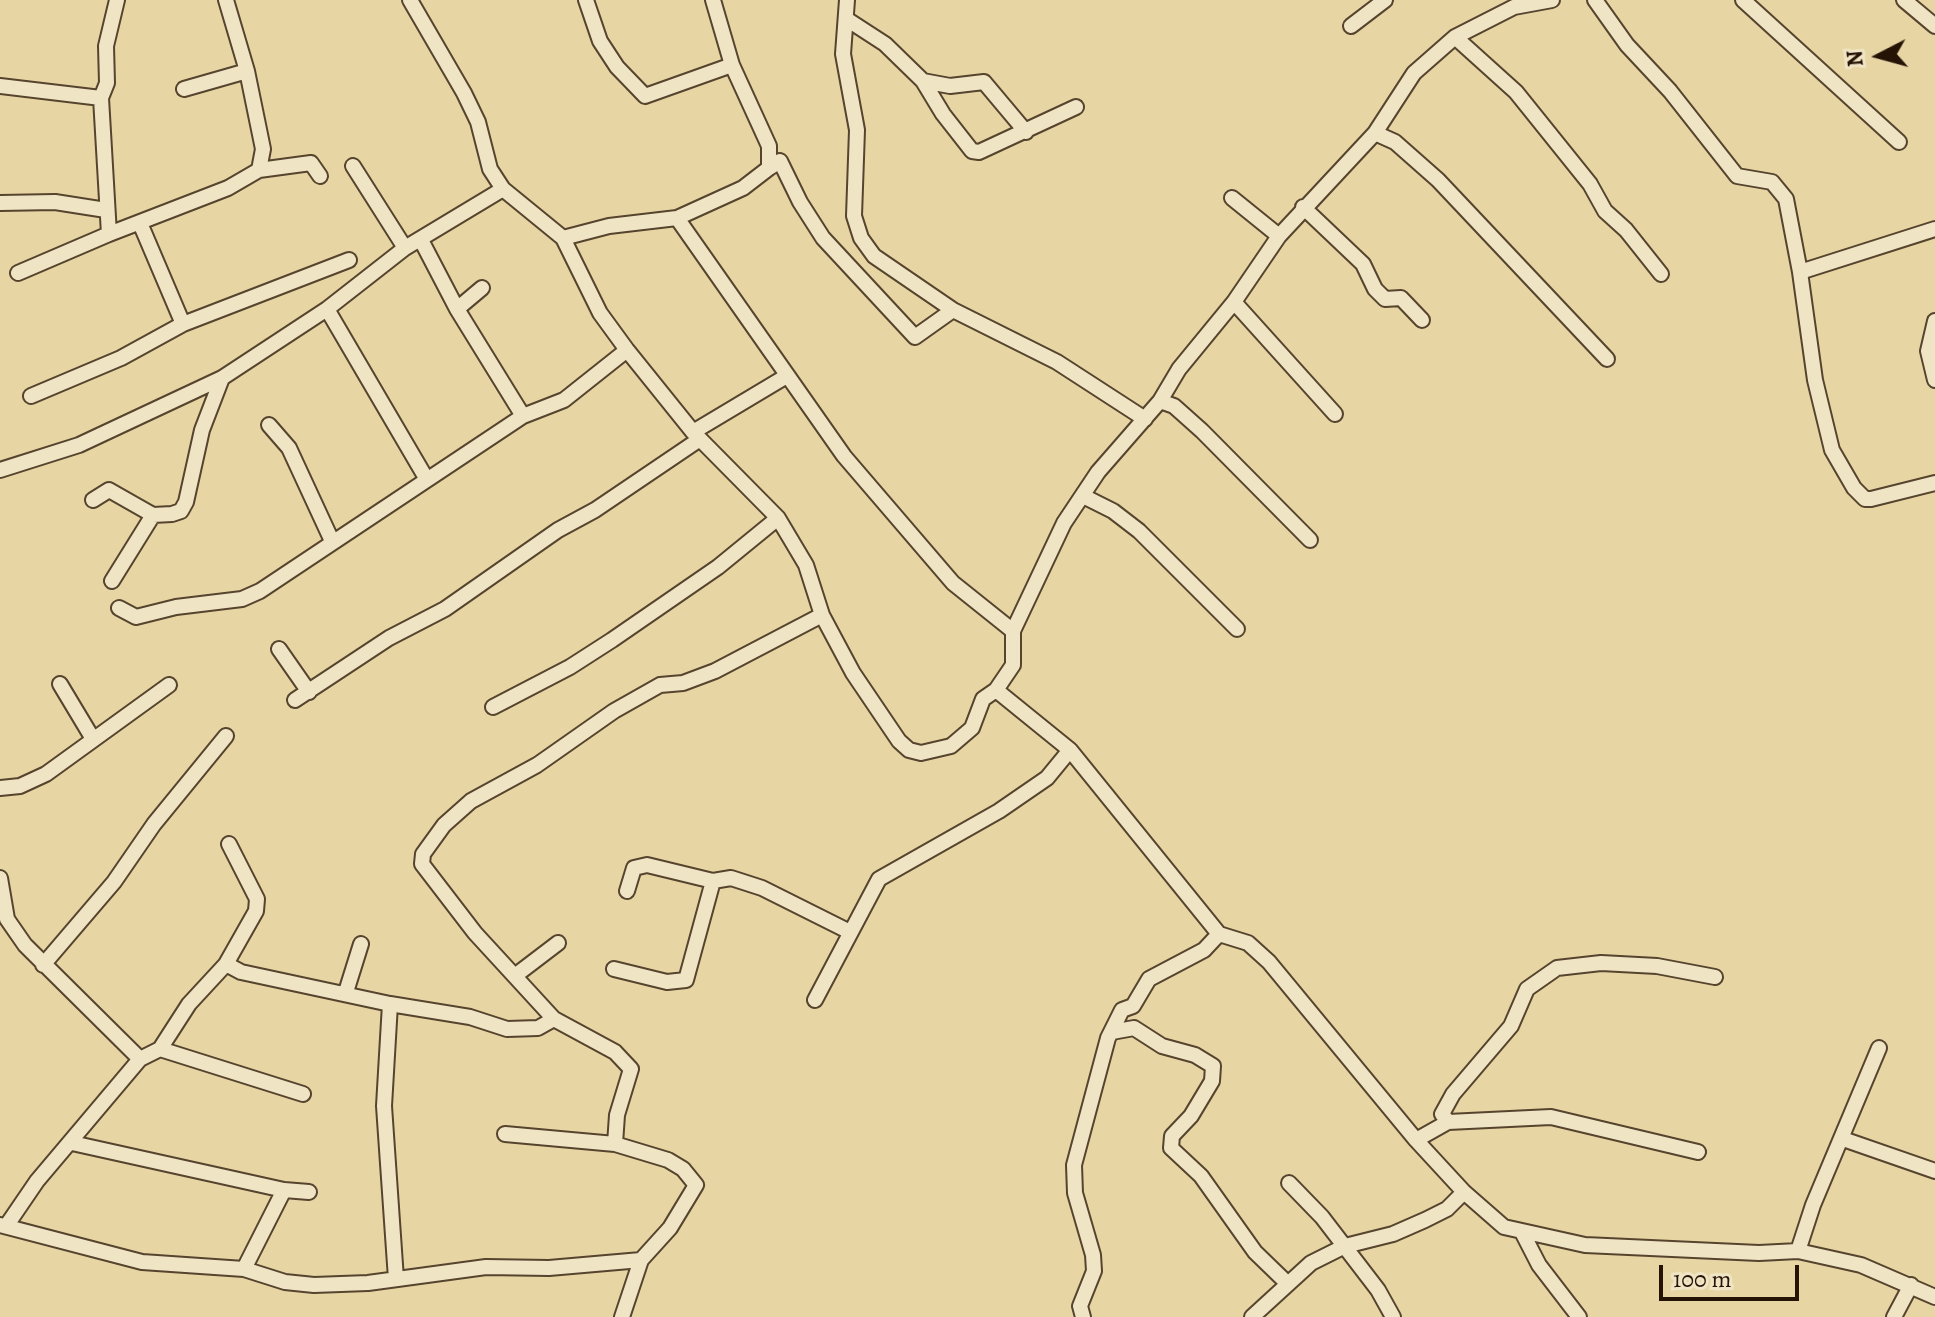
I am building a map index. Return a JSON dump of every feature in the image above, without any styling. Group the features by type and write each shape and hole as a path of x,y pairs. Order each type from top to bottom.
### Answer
{"street":[{"path":"109,234 101,98 107,83 106,46 117,0"},
{"path":"226,0 247,71 263,149 259,170"},
{"path":"410,0 464,93 478,122 490,169 503,189 563,238 600,313 627,350 696,436 778,518 806,565 822,615 881,720 909,750 935,752 951,746 972,728 983,699 996,690 1013,665 1013,631 1048,553 1098,472 1160,401 1179,369 1234,302 1279,236 1375,133 1414,73 1455,37 1514,7 1552,0"},
{"path":"586,0 600,41 617,67 645,96 732,65"},
{"path":"713,0 732,65 769,146 769,168"},
{"path":"847,0 848,20 843,54 857,130 856,226 874,256 953,310 1057,362 1145,419"},
{"path":"1351,26 1385,0"},
{"path":"1595,0 1627,45 1670,91 1737,176 1772,182 1786,199 1815,380 1832,450 1854,488 1865,499 1871,499 1935,483"},
{"path":"1743,0 1899,142"},
{"path":"1904,0 1935,26"},
{"path":"848,20 885,44 923,81 943,114 972,151 979,152 1076,107"},
{"path":"1455,37 1516,92 1590,184 1605,211 1626,230 1661,274"},
{"path":"184,89 247,71"},
{"path":"923,81 950,86 984,82 1026,132"},
{"path":"0,86 101,98"},
{"path":"1375,133 1395,142 1438,180 1607,359"},
{"path":"563,238 609,226 677,218 743,188 780,161 800,202 823,238 915,337 953,310"},
{"path":"18,273 228,188 259,170 311,163 320,176"},
{"path":"353,166 405,248"},
{"path":"0,470 79,445 222,378 327,309 405,248 503,189"},
{"path":"1232,198 1279,236"},
{"path":"0,203 55,202 106,210"},
{"path":"1303,207 1363,264 1375,289 1385,299 1401,298 1422,320"},
{"path":"677,218 785,377 863,480 895,511 953,583 1013,631"},
{"path":"140,223 183,324"},
{"path":"1800,272 1935,229"},
{"path":"421,240 457,309 523,416"},
{"path":"31,396 121,358 183,324 349,260"},
{"path":"457,309 482,288"},
{"path":"1234,302 1335,414"},
{"path":"327,309 426,478"},
{"path":"1935,321 1928,351 1935,380"},
{"path":"119,608 136,617 176,607 242,599 260,591 523,416 564,400 627,350"},
{"path":"295,700 389,638 445,609 558,530 595,510 696,436 785,377"},
{"path":"93,500 109,490 153,515 181,511 186,502 202,430 222,378"},
{"path":"1160,401 1174,406 1202,431 1310,540"},
{"path":"269,425 289,448 332,541"},
{"path":"1083,496 1113,511 1139,531 1237,629"},
{"path":"112,581 153,515"},
{"path":"493,707 570,667 612,640 718,567 778,518"},
{"path":"615,1144 617,1115 631,1069 615,1052 554,1019 475,933 422,864 423,854 444,825 471,801 537,765 637,698 660,685 683,683 715,671 822,615"},
{"path":"279,649 309,692"},
{"path":"60,684 93,739"},
{"path":"0,787 20,786 33,781 169,685"},
{"path":"996,690 1070,750 1130,819 1219,934 1248,943 1269,962 1416,1140 1464,1192 1504,1227 1585,1245 1759,1253 1798,1251 1861,1265 1935,1297"},
{"path":"43,965 114,882 154,824 226,736"},
{"path":"815,1000 879,879 999,811 1047,778 1070,750"},
{"path":"229,844 257,899 256,911 226,964 189,1004 160,1049 140,1059 3,1225 142,1262 244,1269 285,1282 314,1285 396,1279 486,1267 580,1267 641,1260"},
{"path":"627,891 634,868 647,865 713,881 731,878 762,888 850,932"},
{"path":"0,878 7,919 43,965 140,1059"},
{"path":"614,969 667,982 686,980 713,881"},
{"path":"1083,1317 1080,1306 1094,1271 1093,1255 1075,1193 1074,1165 1081,1129 1112,1032 1122,1010 1133,1006 1157,972 1204,950 1219,934"},
{"path":"516,975 558,943"},
{"path":"346,992 361,944"},
{"path":"1448,1122 1442,1114 1453,1094 1511,1026 1527,989 1557,968 1601,963 1657,966 1715,977"},
{"path":"226,964 241,972 346,992 390,1004 470,1017 507,1029 538,1028 554,1019"},
{"path":"390,1004 388,1092 384,1106 396,1279"},
{"path":"1112,1032 1134,1028 1162,1046 1195,1055 1213,1066 1212,1081 1191,1116 1172,1136 1171,1148 1201,1176 1255,1252 1287,1283"},
{"path":"1798,1251 1813,1205 1879,1048"},
{"path":"160,1049 303,1094"},
{"path":"1416,1140 1448,1122 1551,1117 1698,1152"},
{"path":"505,1134 615,1144 668,1160 683,1169 696,1185 670,1228 641,1260 622,1317"},
{"path":"1843,1139 1935,1171"},
{"path":"72,1143 284,1190 309,1192"},
{"path":"1289,1183 1345,1246 1378,1290 1393,1317"},
{"path":"244,1269 284,1190"},
{"path":"1252,1317 1311,1263 1345,1246 1425,1220 1447,1209 1464,1192"},
{"path":"1522,1232 1539,1265 1579,1317"},
{"path":"1894,1317 1911,1285"}]}
